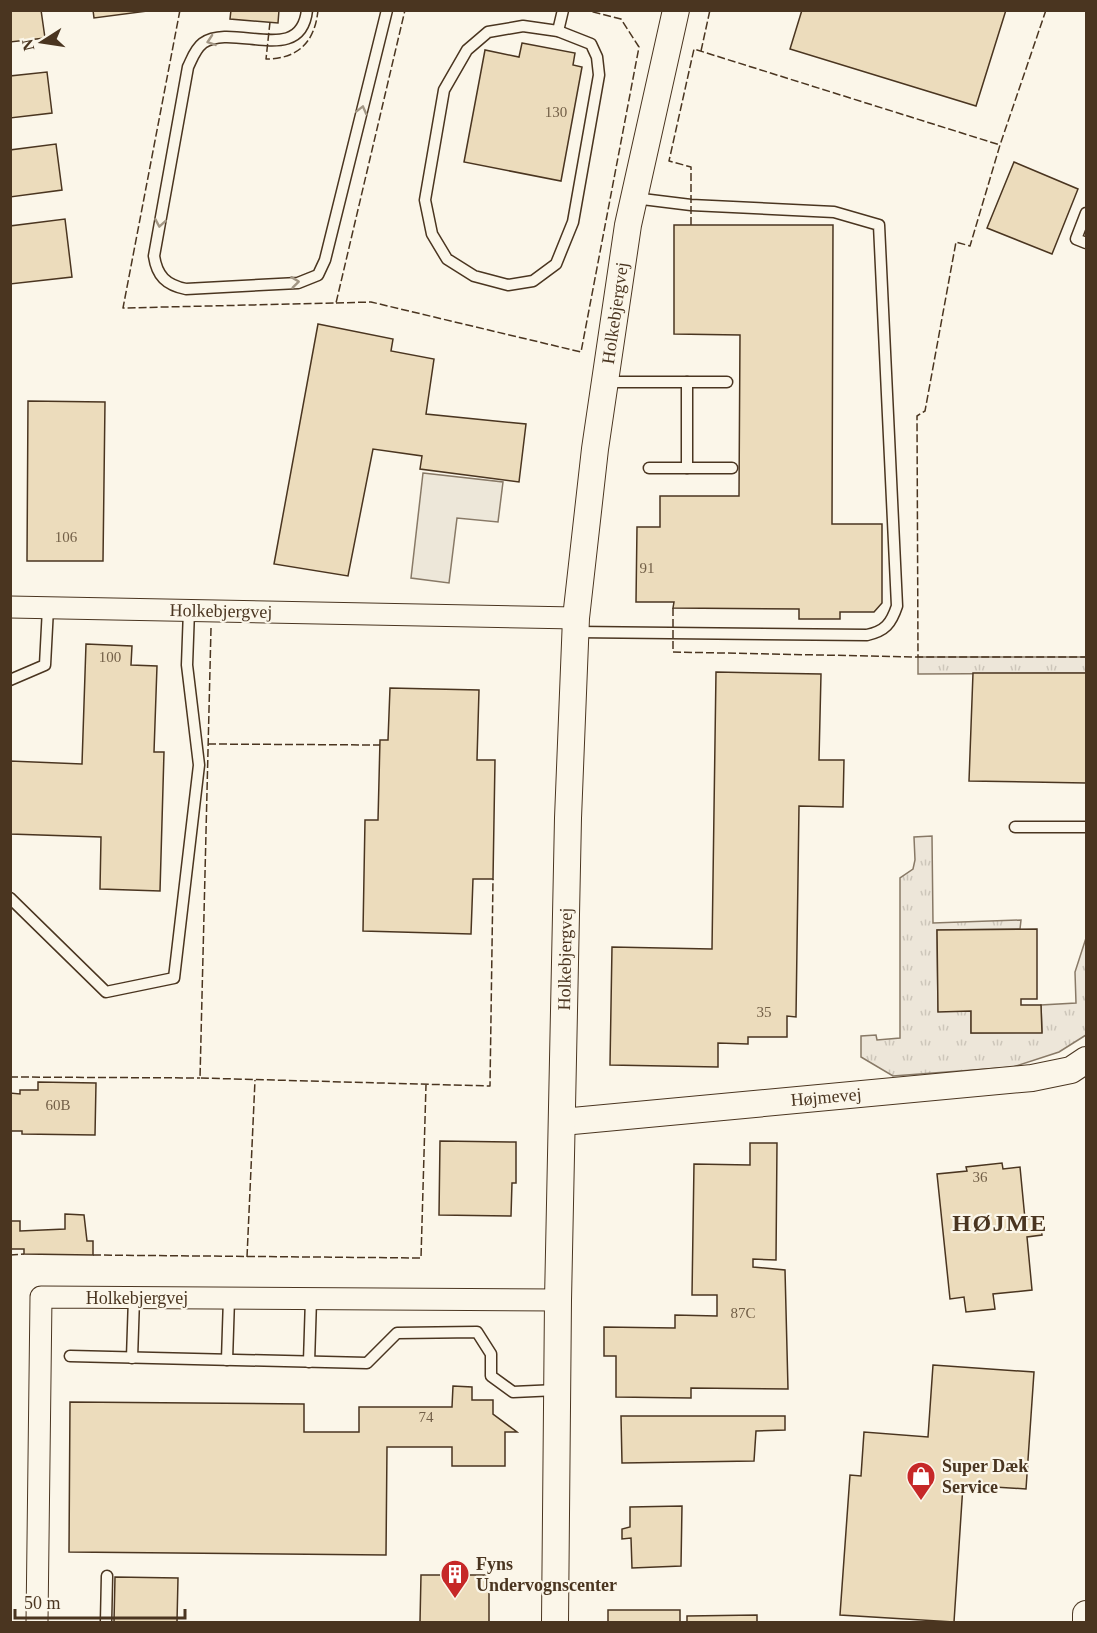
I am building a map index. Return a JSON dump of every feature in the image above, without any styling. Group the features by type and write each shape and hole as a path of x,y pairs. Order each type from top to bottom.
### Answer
{"street":[{"name":"Holkebjergvej","path":"555,1623 558,1300 569,776 576,625 604,382 634,198 672,11"},
{"name":"Holkebjergvej","path":"10,607 189,610 576,625"},
{"name":"Højmevej","path":"562,1122 1032,1078 1071,1070 1086,1061"},
{"name":"Holkebjergvej","path":"37,1623 41,1297 558,1300"},
{"path":"1086,1614 1086,1623"}],"lane":[{"path":"307,10 302,29 292,38 269,40 216,38 203,43 194,53 188,67 154,255 156,268 163,280 173,286 186,289 298,283 318,275 325,260 387,10"},
{"path":"558,31 563,10"},
{"path":"523,26 558,31 591,44 597,57 600,75 573,222 556,264 533,280 508,285 474,276 447,259 432,234 425,200 444,90 467,50 488,32 523,26"},
{"path":"576,625 867,635 879,632 891,624 897,606 879,225 834,212 691,205 634,198"},
{"path":"1086,213 1077,239 1086,243"},
{"path":"604,382 727,382"},
{"path":"687,382 687,468"},
{"path":"649,468 732,468"},
{"path":"10,680 45,665 48,608"},
{"path":"10,898 106,992 174,978 199,765 187,666 189,610"},
{"path":"1015,827 1086,827"},
{"path":"132,1358 134,1298"},
{"path":"227,1360 229,1298"},
{"path":"309,1362 311,1299"},
{"path":"70,1356 367,1363 397,1333 477,1332 491,1354 491,1376 513,1392 557,1390"},
{"path":"106,1623 107,1576"}],"green space":[{"path":"918,657 1086,657 1086,673 918,674"},
{"path":"932,836 933,923 1021,920 1020,929 937,930 938,1011 971,1011 971,1033 1042,1032 1041,1005 1076,1003 1075,972 1086,938 1086,1035 1059,1052 1013,1067 893,1076 861,1057 861,1036 876,1035 877,1040 900,1038 900,878 913,869 914,837"}],"shaded area":[{"path":"423,473 503,482 498,522 457,518 449,583 411,578"}],"building":[{"path":"10,10 41,10 45,38 10,42"},
{"path":"93,10 155,10 94,18"},
{"path":"231,10 279,10 278,23 230,19"},
{"path":"802,10 1006,10 976,106 790,49"},
{"path":"522,43 575,53 573,65 582,67 561,181 464,162 485,50 519,57"},
{"path":"47,72 52,113 10,118 10,76"},
{"path":"56,144 62,190 10,197 10,150"},
{"path":"1014,162 1078,189 1052,254 987,228"},
{"path":"65,219 72,277 10,284 10,226"},
{"path":"674,225 833,225 832,524 882,524 882,603 874,612 840,612 840,619 799,619 799,609 673,608 674,602 636,602 637,527 660,527 660,496 739,496 740,335 674,334"},
{"path":"318,324 393,339 391,351 434,359 426,414 526,424 519,482 420,469 422,456 373,449 348,576 274,564"},
{"path":"28,401 105,402 103,561 27,561"},
{"path":"86,644 132,646 131,665 157,666 154,752 164,752 160,891 100,889 101,837 10,834 10,761 82,764"},
{"path":"716,672 821,674 819,760 844,760 843,807 799,806 796,1017 787,1016 787,1037 748,1037 748,1044 718,1043 718,1067 610,1065 612,947 712,949"},
{"path":"973,673 1086,673 1086,783 969,781"},
{"path":"390,688 479,690 477,760 495,760 493,879 473,879 471,934 363,931 365,820 378,820 380,740 388,740"},
{"path":"1037,929 1037,999 1021,999 1021,1005 1041,1005 1042,1033 971,1033 971,1011 938,1012 937,930"},
{"path":"38,1082 96,1083 95,1135 22,1134 22,1131 10,1131 10,1093 20,1094 20,1090 38,1090"},
{"path":"440,1141 516,1142 516,1183 512,1183 511,1216 439,1215"},
{"path":"750,1143 777,1143 776,1260 753,1259 753,1267 785,1270 788,1389 691,1388 691,1398 616,1397 616,1356 604,1356 604,1327 675,1328 675,1315 717,1316 717,1295 692,1295 694,1164 750,1165"},
{"path":"1002,1163 1003,1169 1020,1167 1025,1219 1040,1217 1042,1235 1027,1237 1032,1290 993,1294 995,1309 966,1312 964,1297 950,1299 937,1174 967,1171 966,1167"},
{"path":"65,1214 84,1215 87,1241 93,1241 93,1255 24,1254 24,1249 10,1249 10,1221 20,1221 20,1231 65,1229"},
{"path":"933,1365 1034,1372 1026,1489 963,1485 954,1622 840,1615 850,1475 861,1476 864,1432 928,1437"},
{"path":"453,1386 472,1387 472,1400 493,1400 493,1414 517,1432 505,1432 505,1466 452,1466 452,1447 387,1447 386,1555 69,1552 70,1402 304,1404 304,1432 359,1432 359,1407 452,1407"},
{"path":"621,1416 785,1416 785,1430 756,1431 754,1461 622,1463"},
{"path":"682,1506 681,1566 632,1568 631,1538 622,1539 622,1529 630,1527 630,1507"},
{"name":"Fyns Undervognscenter","path":"421,1575 489,1575 489,1622 420,1622"},
{"path":"115,1577 178,1578 177,1622 114,1622"},
{"path":"608,1610 680,1610 680,1622 608,1622"},
{"path":"757,1615 757,1622 687,1622 687,1616"}],"fence":[{"path":"180,10 123,308 336,303 405,10"},
{"path":"270,22 266,59 287,56 303,46 313,31 318,10"},
{"path":"336,303 371,302 581,352 639,47 621,19 585,10"},
{"path":"701,51 710,10"},
{"path":"1046,10 1000,145 970,246 956,242 925,411 917,416 918,657 1086,657"},
{"path":"691,225 691,167 669,161 694,49 1000,145"},
{"path":"673,608 673,652 918,657"},
{"path":"211,628 200,1078 490,1086 493,879"},
{"path":"208,744 380,745"},
{"path":"10,1077 200,1078"},
{"path":"247,1257 255,1080"},
{"path":"93,1255 421,1258 426,1085"},
{"path":"10,1255 24,1254"}],"place":[{"name":"Super Dæk Service","path":"921,1502"},
{"name":"Fyns Undervognscenter","path":"455,1600"}],"district":[{"name":"HØJME","path":"1000,1223"}]}
